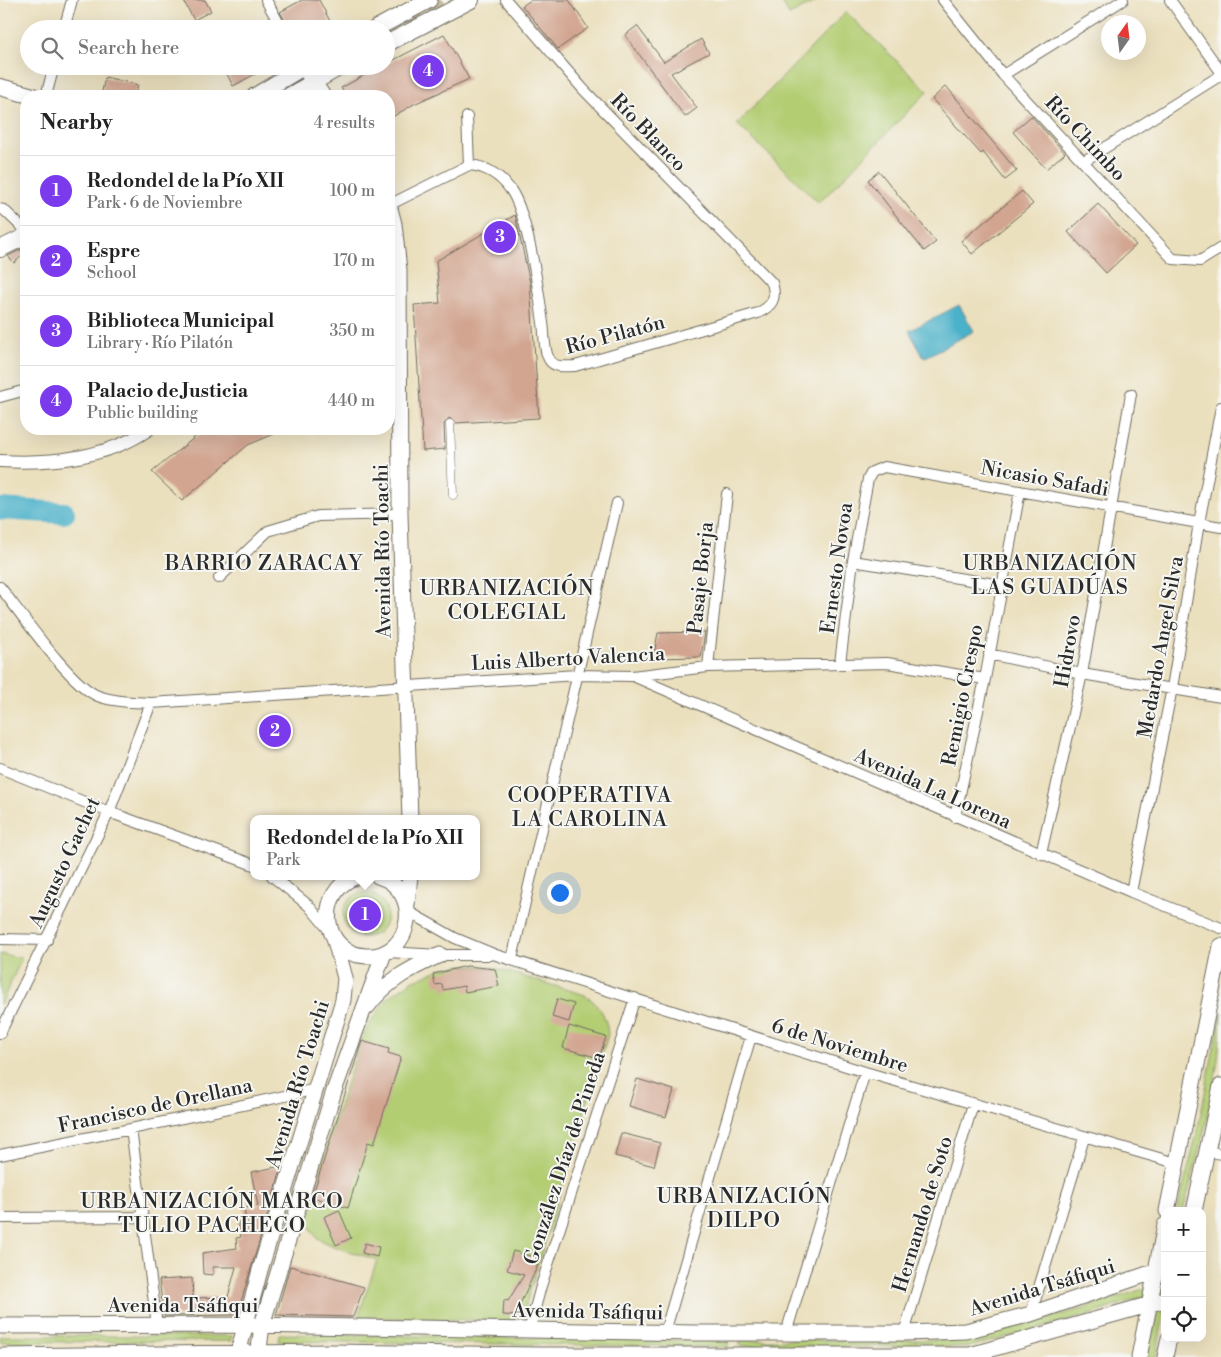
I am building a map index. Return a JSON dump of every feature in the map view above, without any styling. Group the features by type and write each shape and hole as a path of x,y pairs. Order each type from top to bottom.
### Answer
{"main road":[{"path":"392,20 429,0"},
{"path":"395,39 471,0"},
{"path":"265,90 289,75"},
{"path":"310,75 319,90"},
{"path":"300,90 326,75"},
{"path":"0,87 20,92"},
{"name":"Avenida Río Toachi","path":"395,235 400,294 400,514 409,815"},
{"path":"0,249 20,239"},
{"path":"395,287 400,294"},
{"name":"Avenida Río Toachi","path":"238,1355 244,1325 317,1089 346,986 344,972 327,919 332,897 341,885 350,880"},
{"path":"386,880 395,885 408,908"},
{"path":"333,935 342,947 354,953 367,956 385,952 404,935 410,880"},
{"path":"1169,1207 1221,946"},
{"name":"Avenida Río Toachi","path":"258,1355 262,1325 334,1091 359,1018 385,952"},
{"path":"359,1018 378,993 393,980 412,968 440,955"},
{"path":"1195,1207 1214,1153 1221,1086"},
{"path":"1139,1357 1149,1305 1160,1269 1162,1252"},
{"name":"Avenida Tsáfiqui","path":"0,1326 157,1324 529,1331 904,1334 966,1331 1031,1314 1160,1269"},
{"path":"0,1356 970,1355 1161,1301"},
{"path":"1165,1357 1168,1342"}],"street":[{"path":"66,20 72,0"},
{"path":"266,0 277,20"},
{"name":"Río Blanco","path":"506,0 583,89 772,283"},
{"name":"Río Chimbo","path":"943,0 1003,75 1173,259 1200,261 1221,248"},
{"path":"1003,75 1123,0"},
{"path":"1084,161 1221,74 1170,0"},
{"path":"48,90 52,75"},
{"path":"395,202 468,165 468,117"},
{"name":"Río Pilatón","path":"468,165 480,166 494,173 510,189 520,209 540,299 547,354 551,363 558,366 575,366 758,313 768,308 774,301 775,293 772,283"},
{"path":"0,209 4,210 20,225"},
{"path":"0,397 20,392"},
{"name":"Hidrovo","path":"1041,854 1082,674 1131,394"},
{"name":"Medardo Angel Silva","path":"1131,892 1172,688 1199,523 1221,407"},
{"path":"450,424 453,495"},
{"path":"0,461 32,461 97,452 131,441 140,435"},
{"name":"Nicasio Safadi","path":"868,479 872,472 884,467 1221,527"},
{"name":"Ernesto Novoa","path":"840,663 853,561 868,479"},
{"name":"Remigio Crespo","path":"955,817 985,679 988,654 1020,491"},
{"name":"Pasaje Borja","path":"708,667 727,494"},
{"path":"512,959 617,503"},
{"path":"219,578 268,531 318,516 400,514"},
{"path":"853,561 1001,585"},
{"name":"Luis Alberto Valencia","path":"0,587 75,682 96,696 118,701 151,703 577,675 632,676 708,667 840,663 887,663 985,679"},
{"path":"988,654 1082,674 1221,697"},
{"name":"Avenida La Lorena","path":"632,676 1041,854 1221,928"},
{"name":"Augusto Gachet","path":"0,1033 109,812 151,703"},
{"path":"0,768 109,812 250,864"},
{"path":"277,880 308,905 333,935"},
{"name":"6 de Noviembre","path":"408,908 455,938 496,955 865,1072 1084,1138 1176,1163"},
{"path":"0,939 47,940"},
{"name":"6 de Noviembre","path":"385,952 440,955 496,955"},
{"name":"González Díaz de Pineda","path":"529,1331 541,1286 635,998"},
{"path":"665,1332 752,1036"},
{"path":"786,1333 865,1072"},
{"name":"Francisco de Orellana","path":"0,1154 131,1129 317,1089"},
{"name":"Hernando de Soto","path":"904,1334 973,1104"},
{"path":"131,1129 141,1217 157,1324"},
{"path":"1031,1314 1084,1138"},
{"path":"0,1218 141,1217"},
{"path":"732,1333 732,1356"}],"green space":[{"path":"781,0 819,0 789,15"},
{"path":"846,12 928,91 819,203 737,124"},
{"path":"361,893 369,893 381,899 387,915 381,931 369,937 361,937 349,931 343,919 343,911 349,899"},
{"path":"0,954 22,958 1,1004 0,1004"},
{"path":"466,965 495,968 585,995 602,1012 608,1035 521,1321 358,1317 377,1260 333,1246 317,1238 307,1223 307,1208 320,1165 361,1039 373,1018 389,997 412,981 440,969"},
{"path":"1221,1012 1217,1062 1208,1112 1184,1207 1178,1207 1197,1133"},
{"path":"1161,1270 1161,1330 1156,1357 1147,1357"},
{"path":"1146,1288 1145,1296 1086,1316 969,1347 740,1346 740,1340 968,1340 1085,1308"},
{"path":"279,1334 728,1341 728,1347 278,1341"},
{"path":"0,1336 232,1336 232,1341 0,1342"}],"water":[{"path":"959,305 974,331 924,358 909,331"}],"building":[{"path":"183,0 205,0 211,11 194,20"},
{"path":"302,0 319,0 329,20 284,20 280,12"},
{"path":"531,0 569,0 588,28 558,49 522,6"},
{"path":"637,26 664,62 701,39 709,53 671,73 697,108 685,117 625,35"},
{"path":"444,34 469,79 414,104 395,115 395,90 342,90 341,88 365,75 395,75 395,59"},
{"path":"228,75 253,75 233,86"},
{"path":"105,77 138,85 137,90 102,90"},
{"path":"946,86 1017,171 1005,180 983,152 981,154 932,99"},
{"path":"1031,116 1065,153 1046,169 1013,132"},
{"path":"879,171 936,242 924,251 868,180"},
{"path":"1022,191 1033,204 972,254 961,241"},
{"path":"1098,204 1136,245 1106,273 1068,232"},
{"path":"515,215 530,283 539,418 456,423 449,418 444,424 445,449 423,451 414,305 440,303 436,261"},
{"path":"20,250 20,258 14,263 8,256"},
{"path":"198,435 272,435 248,445 182,501 152,472"},
{"path":"705,632 701,657 653,658 658,633"},
{"path":"467,966 495,969 499,986 465,992 464,986 443,990 442,984 435,985 433,974"},
{"path":"557,999 574,1004 569,1022 552,1017"},
{"path":"569,1026 606,1037 599,1058 563,1048"},
{"path":"362,1041 389,1049 388,1053 401,1057 374,1144 368,1142 348,1208 312,1197"},
{"path":"637,1079 674,1090 666,1117 629,1106"},
{"path":"621,1133 660,1143 654,1166 615,1156"},
{"path":"282,1166 237,1315 164,1316 159,1280 192,1278 193,1298 228,1297 236,1267 213,1267 213,1275 203,1274 202,1253 237,1248 236,1238 241,1237 238,1222 246,1221 244,1208 258,1206 251,1172"},
{"path":"339,1210 351,1238 336,1245 324,1217"},
{"path":"365,1243 379,1247 377,1257 362,1253"},
{"path":"513,1251 537,1258 535,1264 538,1265 520,1304 519,1316 503,1315 504,1300 508,1301 524,1275 507,1270"},
{"path":"290,1266 364,1287 353,1317 276,1315"}],"waterway":[{"path":"0,509 64,513"}],"tunnel":[{"path":"408,24 453,0"},
{"path":"284,90 303,80"}],"place":[{"name":"Palacio de Justicia","path":"428,71"},
{"name":"Biblioteca Municipal","path":"500,237"},
{"name":"Espre","path":"275,731"},
{"name":"Redondel de la Pío XII","path":"365,915"}],"district":[{"name":"BARRIO ZARACAY","path":"264,563"},
{"name":"URBANIZACIÓN LAS GUADÚAS","path":"1050,575"},
{"name":"URBANIZACIÓN COLEGIAL","path":"507,600"},
{"name":"COOPERATIVA LA CAROLINA","path":"590,807"},
{"name":"URBANIZACIÓN DILPO","path":"744,1208"},
{"name":"URBANIZACIÓN MARCO TULIO PACHECO","path":"212,1213"}]}
